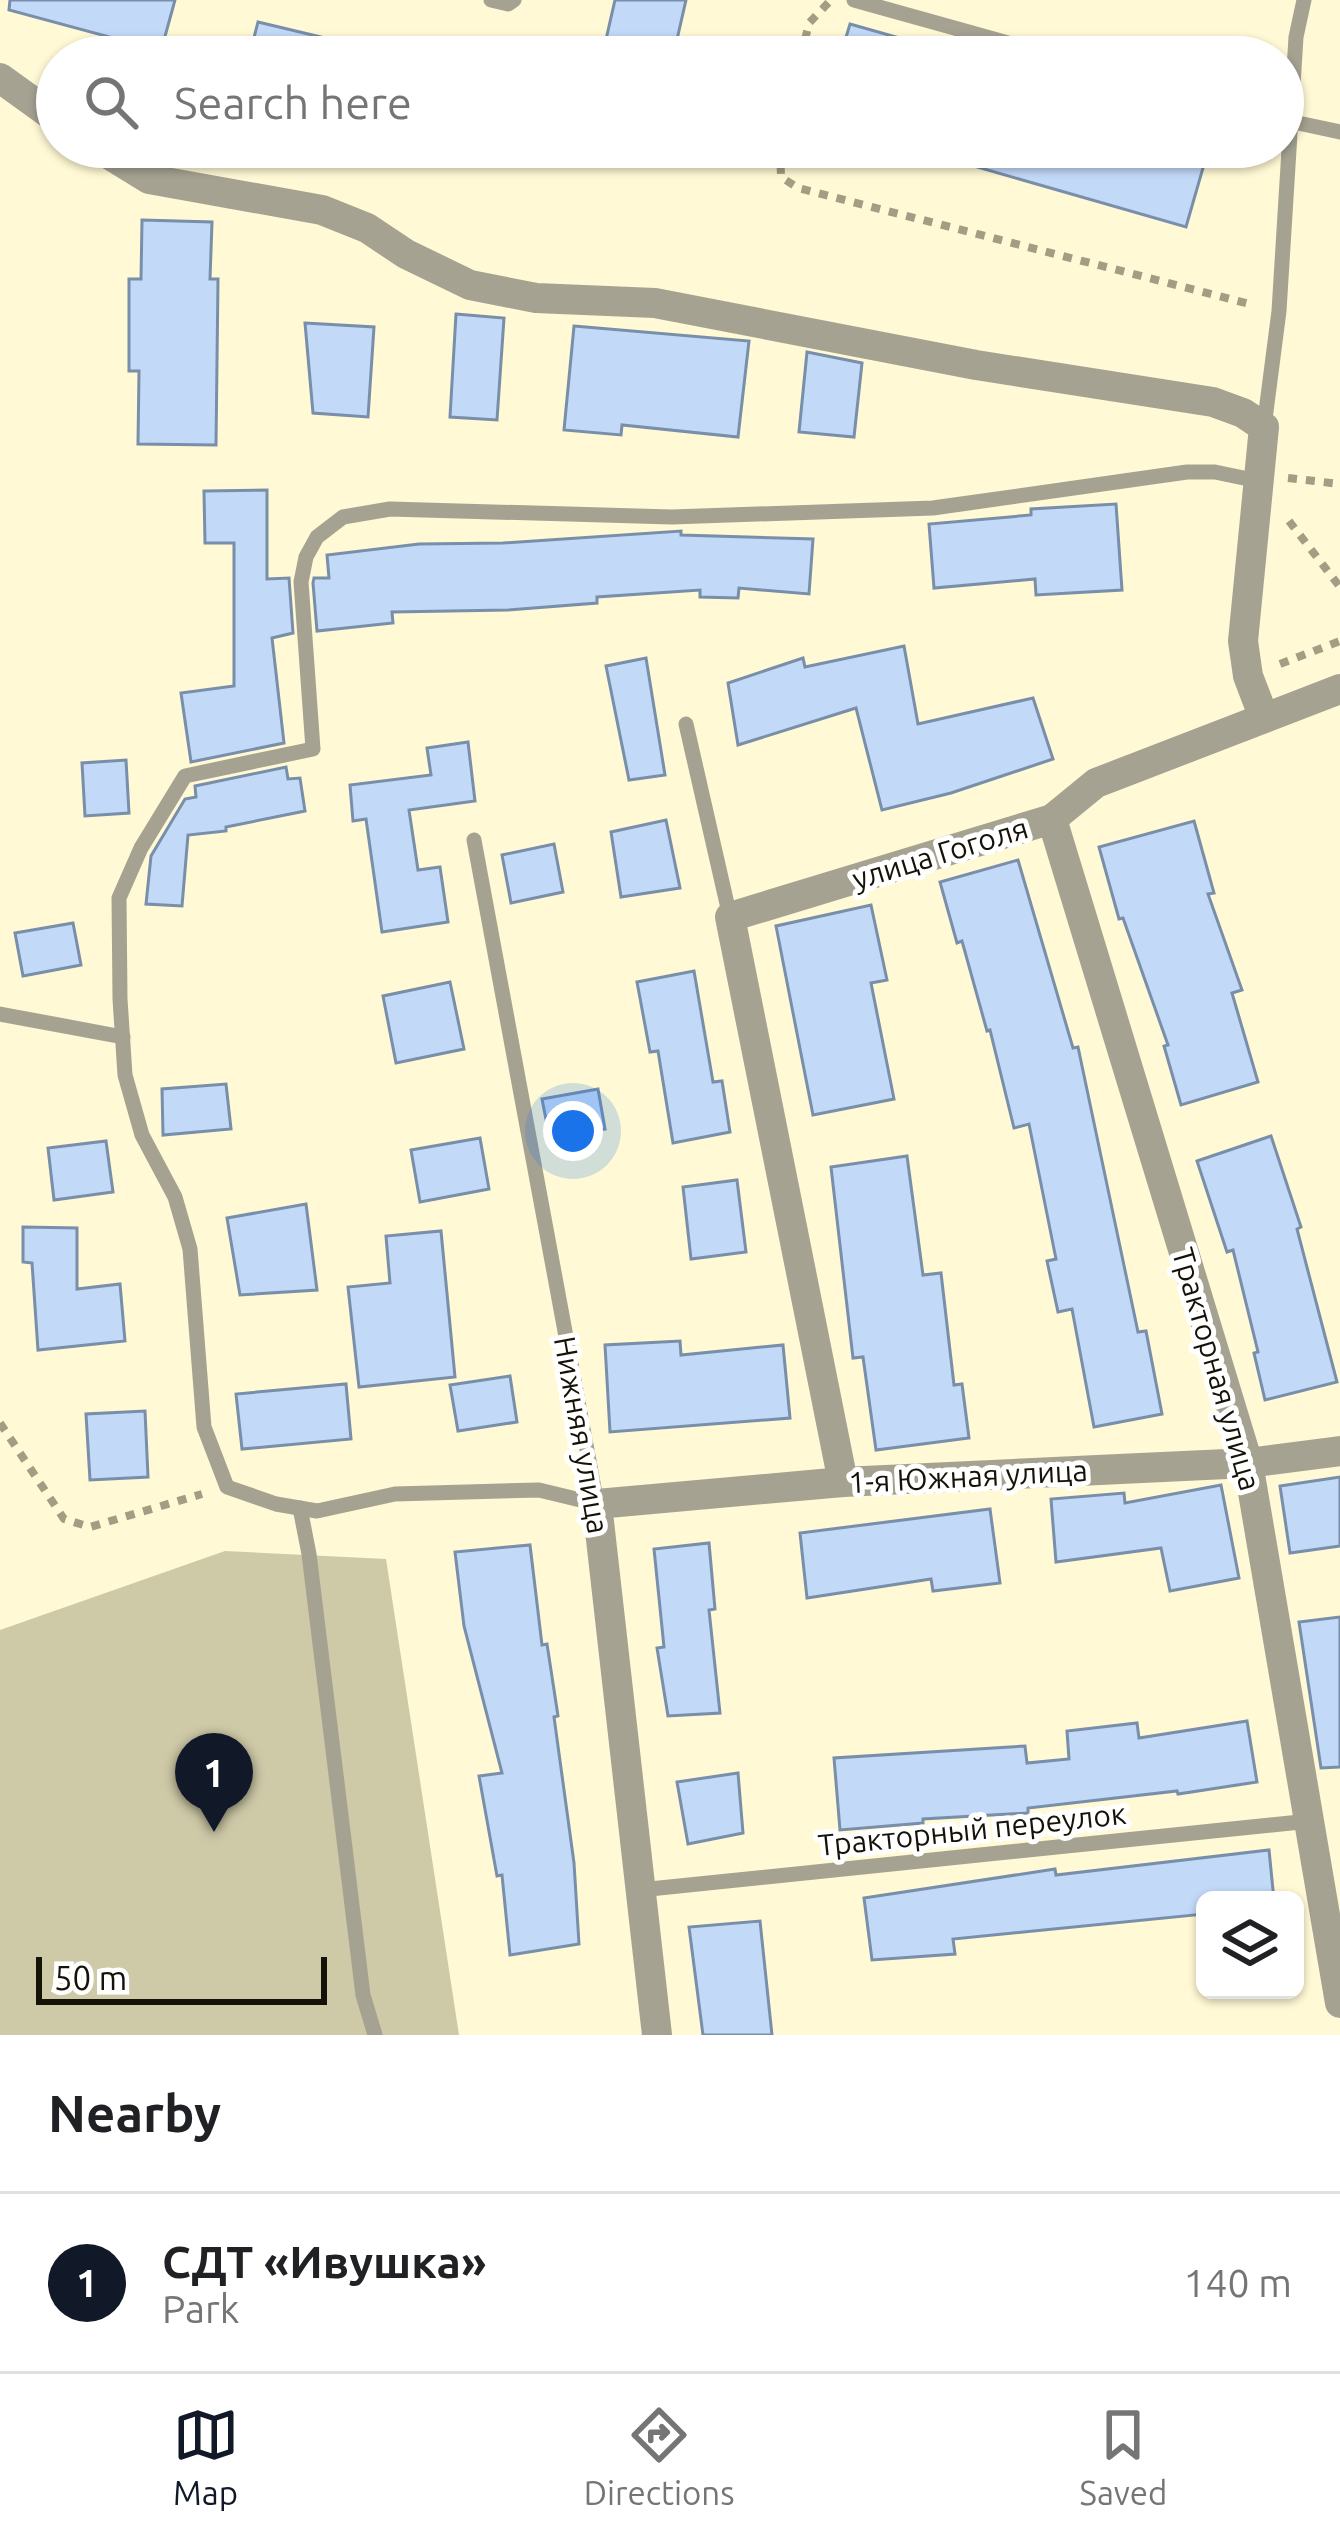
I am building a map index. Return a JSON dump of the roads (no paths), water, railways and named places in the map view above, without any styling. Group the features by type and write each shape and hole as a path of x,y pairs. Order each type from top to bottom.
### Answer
{"street":[{"path":"0,77 36,103"},
{"path":"131,168 149,179 322,211 367,228 406,254 470,285 536,298 655,303 976,365 1213,402 1244,412 1264,427 1243,641 1248,676 1264,718"},
{"name":"улица Гоголя","path":"730,917 1052,819 1096,783 1340,688"},
{"name":"Тракторная улица","path":"1052,819 1248,1463 1340,2003"},
{"path":"730,917 843,1482"},
{"name":"1-я Южная улица","path":"597,1504 843,1482 1248,1463 1340,1451"},
{"name":"Нижняя улица","path":"597,1504 657,2035"}],"lane":[{"path":"491,0 508,4 514,0"},
{"path":"854,0 983,36"},
{"path":"1296,36 1304,0"},
{"path":"1304,125 1340,132"},
{"path":"1264,427 1279,311 1285,168"},
{"path":"597,1504 538,1490 395,1494 316,1511 300,1508 227,1487 204,1427 190,1249 175,1197 142,1135 125,1075 119,898 141,848 185,776 313,749 302,582 306,556 317,537 343,518 390,508 672,517 933,508 1187,472 1258,481"},
{"path":"686,724 730,917"},
{"name":"Нижняя улица","path":"474,840 597,1504"},
{"path":"0,1014 123,1037"},
{"path":"300,1508 363,1995 375,2035"},
{"name":"Тракторный переулок","path":"640,1890 1310,1821"}],"place":[{"name":"СДТ «Ивушка»","path":"214,1832"}]}
